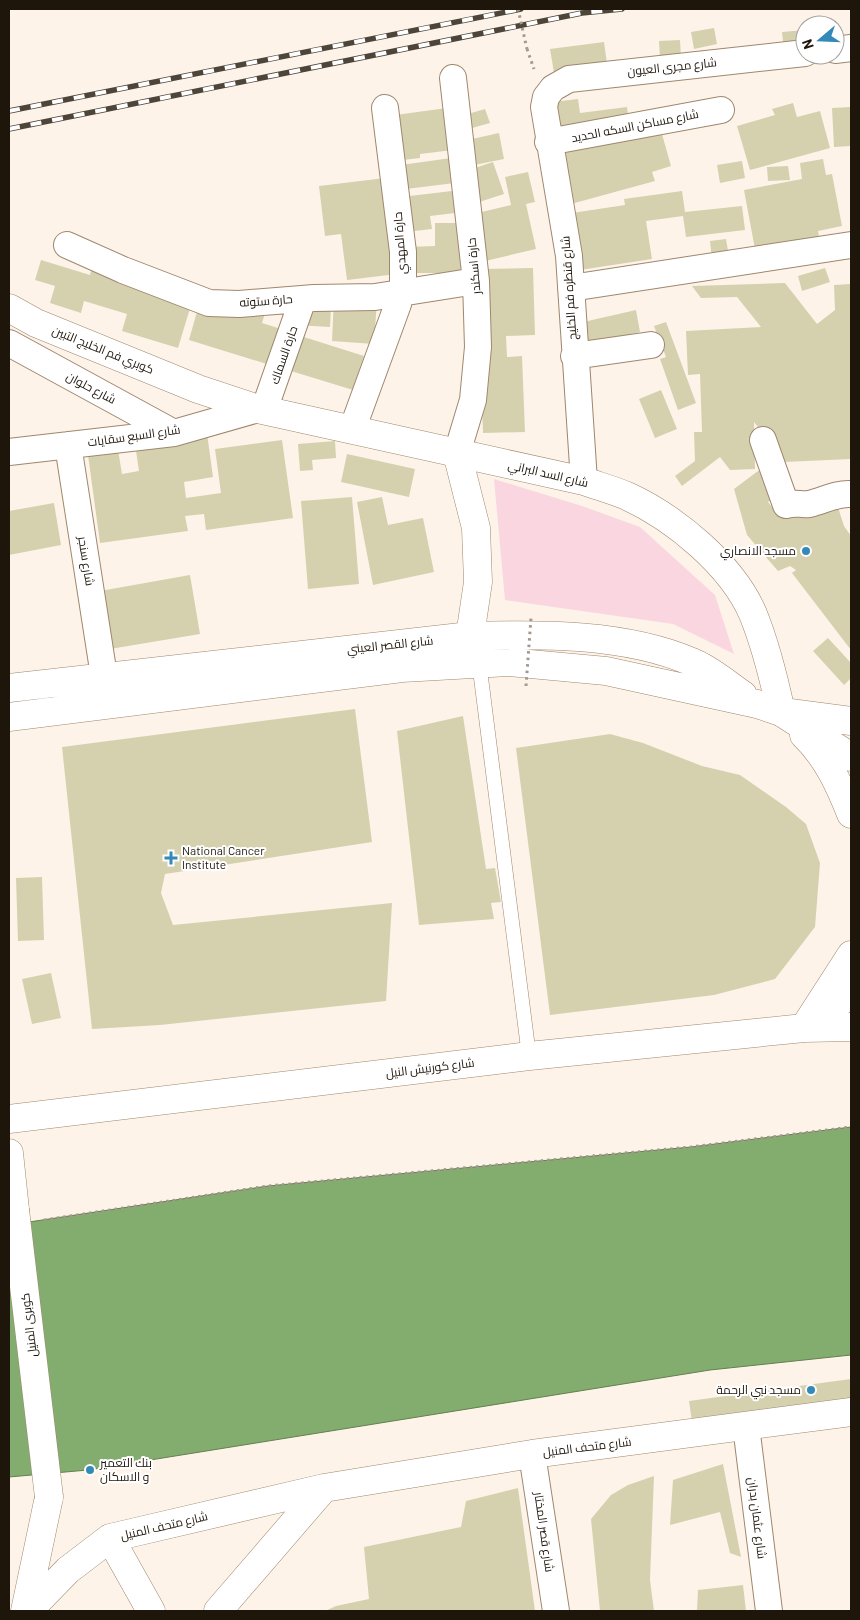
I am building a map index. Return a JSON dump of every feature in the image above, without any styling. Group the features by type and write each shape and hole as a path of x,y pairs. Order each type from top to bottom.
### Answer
{"main road":[{"name":"كوبري فم الخليج التبين","path":"9,308 36,323 198,389"},
{"name":"شارع السد البراني","path":"198,389 261,410 584,481 628,496 669,520 706,551 731,576 752,612 769,659 769,708"},
{"path":"457,453 476,528 478,582 470,636"},
{"name":"شارع القصر العيني","path":"9,688 470,636 511,635 598,638 658,651 693,662 851,756"},
{"name":"شارع القصر العيني","path":"9,717 402,668 479,662 508,662 606,671 769,708"},
{"path":"769,708 850,719"},
{"path":"769,708 814,744 838,781 851,814"},
{"path":"809,1028 851,955"},
{"path":"809,1028 851,991"},
{"name":"شارع كورنيش النيل","path":"9,1119 529,1056 809,1028 851,1027"},
{"name":"كوبرى المنيل","path":"9,1154 26,1216 49,1497"},
{"name":"شارع متحف المنيل","path":"27,1611 68,1570 110,1538 324,1488 532,1454 851,1412"},
{"path":"218,1611 324,1488"},
{"name":"شارع متحف المنيل","path":"27,1611 49,1497"},
{"path":"110,1538 151,1611"}],"street":[{"name":"شارع مجرى العيون","path":"546,97 553,88 568,79 795,54"},
{"name":"حارة اسكندر","path":"452,78 476,281 478,347 474,391 457,453"},
{"name":"شارع قنطره فم الخليج","path":"546,97 544,114 567,247 584,481"},
{"name":"حارة المهدي","path":"352,430 401,292 402,252 385,108"},
{"name":"شارع مساكن السكه الحديد","path":"548,142 721,110"},
{"name":"حارة ستوته","path":"67,245 123,270 209,303 239,304 304,299 376,297 476,281"},
{"path":"571,288 851,245"},
{"name":"حارة السماك","path":"261,410 304,299"},
{"name":"شارع حلوان","path":"9,344 174,433"},
{"path":"574,356 651,345"},
{"name":"شارع السبع سقايات","path":"9,452 174,433 261,410"},
{"path":"763,440 786,505 797,502 807,504 843,494 851,494"},
{"name":"شارع سنجر","path":"68,445 104,676"},
{"name":"شارع عثمان بدران","path":"746,1426 769,1611"},
{"name":"شارع قصر المختار","path":"532,1454 556,1611"}],"lane":[{"path":"479,662 529,1056"}],"path":[{"path":"518,9 527,49 535,71"},
{"path":"526,686 531,618"},
{"path":"26,1216 268,1186 691,1148 851,1127"}],"shaded area":[{"path":"494,479 582,506 640,527 715,595 734,654 673,624 505,600"},
{"path":"851,1127 851,1355 710,1370 88,1470 9,1477 9,1225 268,1186 691,1147"}],"building":[{"path":"714,28 717,44 694,49 691,32"},
{"path":"795,31 795,58 785,59 782,32"},
{"path":"680,40 681,57 660,59 659,41"},
{"path":"604,42 608,71 555,79 550,49"},
{"path":"578,99 580,113 627,107 630,130 558,139 553,102"},
{"path":"793,103 797,117 820,111 830,148 750,170 737,126 775,115 772,109"},
{"path":"851,107 851,146 834,147 832,108"},
{"path":"447,108 453,150 420,154 420,158 394,161 388,116"},
{"path":"485,109 490,123 465,130 461,116"},
{"path":"660,127 671,166 652,172 655,181 571,204 558,155"},
{"path":"499,133 504,159 469,166 463,141"},
{"path":"451,158 455,183 398,190 394,166"},
{"path":"823,159 826,175 832,174 842,226 818,231 821,248 757,260 744,190 802,179 800,163"},
{"path":"742,161 745,178 720,183 717,165"},
{"path":"493,162 504,194 473,204 463,172"},
{"path":"788,166 790,180 768,181 767,167"},
{"path":"528,172 535,202 526,204 536,249 481,262 469,215 511,205 505,177"},
{"path":"385,178 397,274 347,280 341,234 325,236 319,186"},
{"path":"452,191 455,213 430,216 432,229 406,232 401,197"},
{"path":"682,191 685,212 742,206 745,230 686,237 683,216 646,221 652,259 580,270 572,213 625,205 624,199"},
{"path":"435,223 461,223 461,273 407,273 406,247 435,246"},
{"path":"726,239 729,256 712,259 710,241"},
{"path":"95,255 191,305 178,348 122,331 127,314 84,301 81,313 50,303 55,286 35,280 41,260 90,275"},
{"path":"533,268 535,335 506,336 507,357 522,356 525,432 483,433 478,286 480,269"},
{"path":"825,268 830,282 802,291 798,276"},
{"path":"785,283 817,324 835,310 834,285 851,284 851,459 784,462 754,422 755,469 730,470 720,457 682,486 675,476 695,461 694,432 702,432 700,374 688,375 686,331 761,327 737,297 701,298 692,286"},
{"path":"203,290 266,310 262,323 281,329 270,365 189,340"},
{"path":"332,290 330,327 294,325"},
{"path":"334,298 377,300 374,344 332,341"},
{"path":"636,310 640,332 584,345 579,323"},
{"path":"666,322 696,403 678,410 660,359 666,357 654,326"},
{"path":"288,332 364,356 353,390 278,367"},
{"path":"661,390 677,429 655,438 639,399"},
{"path":"206,426 213,477 184,482 186,498 221,493 215,449 282,440 293,518 206,530 204,514 185,516 188,531 100,543 88,455 118,450 122,474 139,471 135,444"},
{"path":"335,441 336,458 312,460 313,470 300,471 298,444"},
{"path":"347,454 415,469 409,497 341,482"},
{"name":"مسجد الانصاري","path":"767,468 774,498 768,502 780,517 836,501 844,526 851,536 851,650 792,573 796,570 790,566 778,571 747,535 734,489 758,471"},
{"path":"352,497 359,584 308,589 301,501"},
{"path":"382,497 388,525 423,518 434,572 373,585 357,502"},
{"path":"54,503 61,545 9,555 9,511"},
{"path":"190,575 200,634 110,649 100,591"},
{"path":"828,638 851,663 851,678 844,685 813,651"},
{"name":"National Cancer Institute","path":"355,709 372,842 165,874 161,893 173,925 392,903 386,1001 160,1025 92,1029 62,747"},
{"path":"463,716 486,869 495,868 501,902 491,903 494,919 419,925 397,731"},
{"path":"610,734 643,743 702,766 740,775 786,807 806,824 820,863 815,927 775,979 714,995 550,1015 516,748"},
{"path":"42,877 44,940 18,941 16,878"},
{"path":"51,973 61,1018 32,1024 22,979"},
{"name":"مسجد نبي الرحمة","path":"851,1379 851,1401 692,1422 689,1401"},
{"path":"723,1464 741,1557 730,1553 720,1512 670,1525 673,1480"},
{"path":"654,1476 650,1580 654,1611 600,1611 591,1519 611,1495 628,1485"},
{"path":"518,1488 535,1611 325,1611 336,1606 369,1599 364,1547 461,1527 466,1501"},
{"path":"743,1585 746,1611 697,1611 698,1590"}],"railway":[{"path":"9,111 521,9"},
{"path":"9,129 582,13 622,9"}],"place":[{"name":"مسجد الانصاري","path":"806,551"},
{"name":"National Cancer Institute","path":"171,858"},
{"name":"مسجد نبي الرحمة","path":"811,1390"},
{"name":"بنك التعمير و الاسكان","path":"90,1470"}]}
